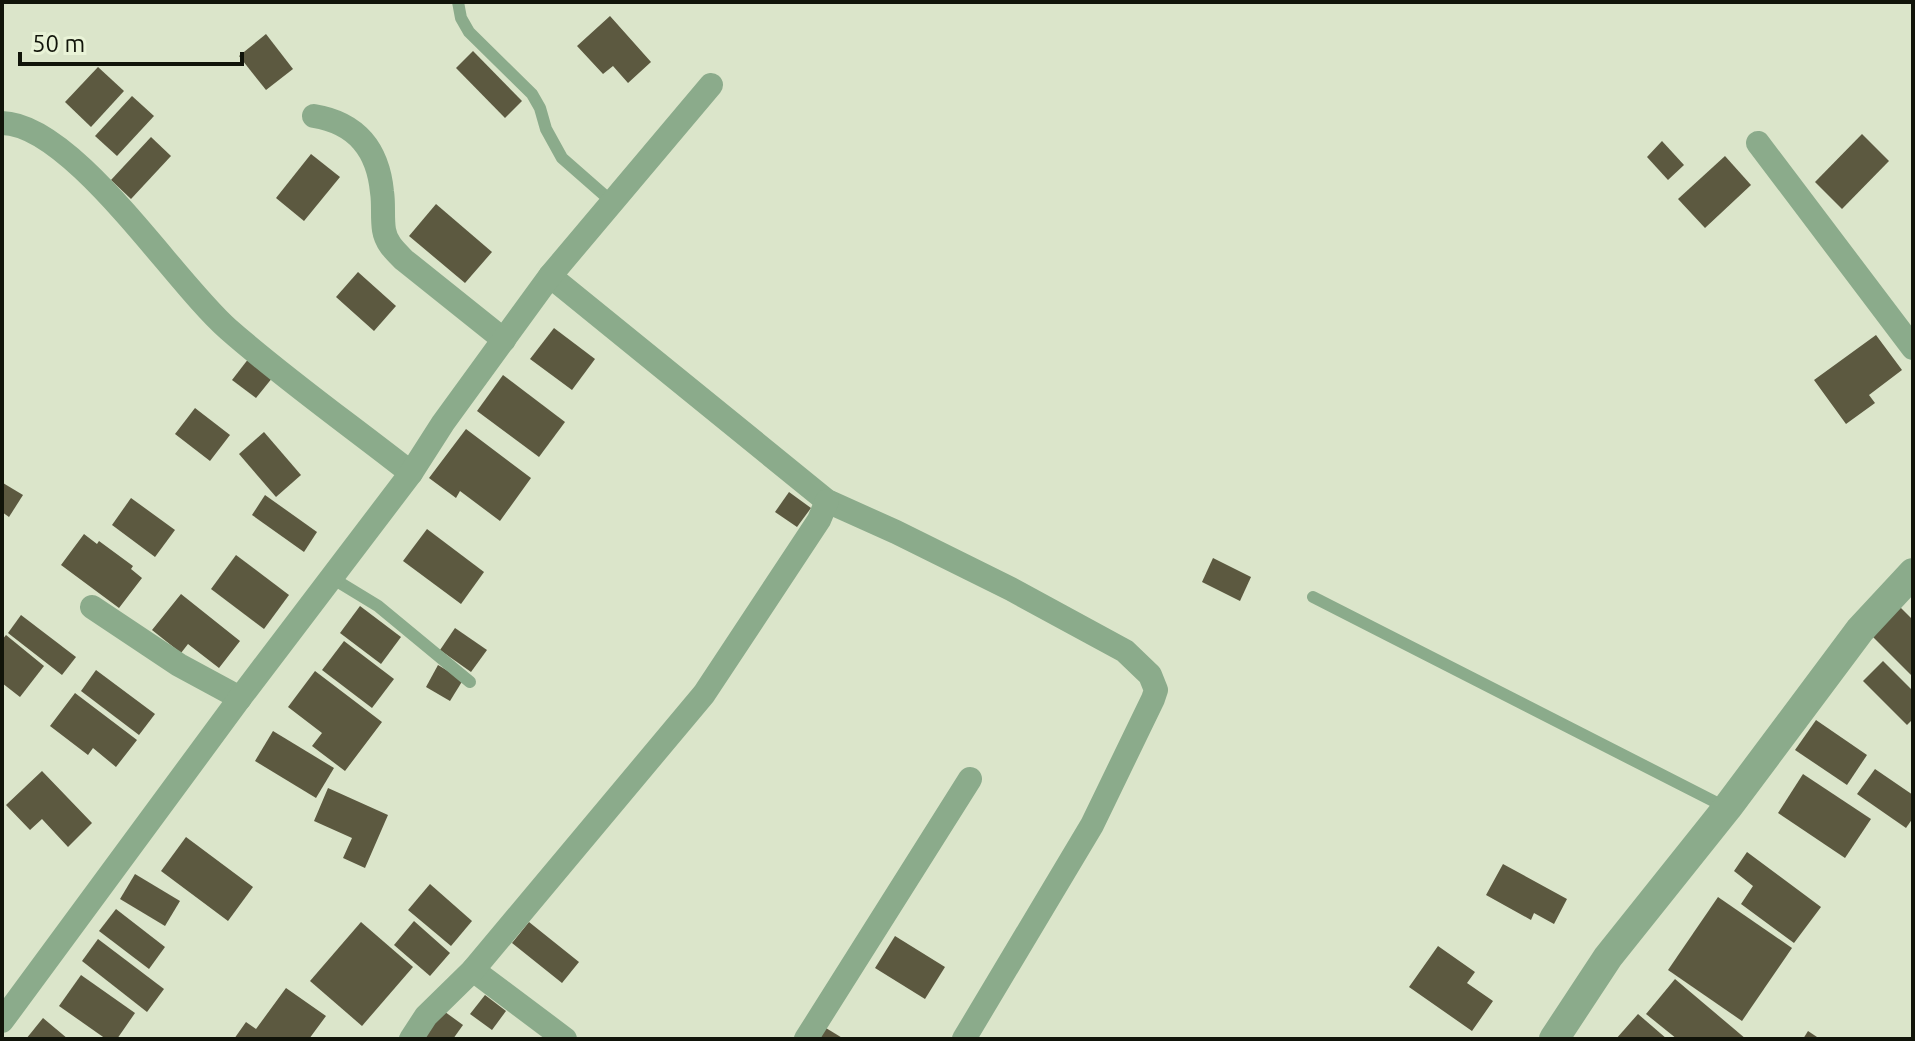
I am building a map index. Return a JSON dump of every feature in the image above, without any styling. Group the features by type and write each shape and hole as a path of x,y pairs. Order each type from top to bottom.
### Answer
{"street":[{"path":"2,1021 240,698 411,473 550,276 711,85"},
{"path":"314,116 335,119 348,125 379,166 384,231 391,247 504,340"},
{"path":"2,123 23,127 74,160 226,328 411,473"},
{"path":"1758,143 1913,348"},
{"path":"550,276 827,501 1011,589 1125,651 1145,669 1154,684 1153,699 1092,825 964,1039"},
{"path":"411,1039 426,1016 473,970 704,694 819,520 827,501"},
{"path":"1554,1039 1608,957 1727,808 1860,630 1913,573"},
{"path":"92,607 179,665 240,698"},
{"path":"806,1039 970,779"},
{"path":"473,970 565,1039"}],"lane":[{"path":"458,2 461,18 469,32 532,94 562,158 611,201"},
{"path":"332,578 378,606 470,682"},
{"path":"1313,597 1727,808"}],"building":[{"path":"610,16 651,62 628,83 613,66 603,74 577,46"},
{"path":"266,34 293,69 266,90 239,56"},
{"path":"473,51 522,101 505,118 456,68"},
{"path":"98,67 124,91 91,127 65,102"},
{"path":"132,96 154,116 117,156 95,136"},
{"path":"1862,134 1889,161 1842,209 1815,182"},
{"path":"151,137 171,156 131,199 111,180"},
{"path":"1662,141 1684,165 1668,180 1647,157"},
{"path":"311,154 340,177 304,221 276,198"},
{"path":"1725,156 1751,185 1705,228 1678,199"},
{"path":"436,204 492,252 465,283 409,236"},
{"path":"358,272 396,306 374,331 336,297"},
{"path":"554,328 595,359 572,390 530,359"},
{"path":"1876,335 1902,370 1869,395 1875,403 1846,424 1814,380"},
{"path":"249,358 273,377 256,398 232,380"},
{"path":"503,375 565,422 539,457 477,411"},
{"path":"195,408 230,435 210,461 175,434"},
{"path":"466,429 531,478 500,521 460,491 456,498 429,478"},
{"path":"264,432 301,475 276,497 239,454"},
{"path":"3,483 23,495 9,517 2,512"},
{"path":"789,492 811,508 797,527 775,512"},
{"path":"265,495 317,532 304,552 252,515"},
{"path":"131,498 175,530 155,557 112,525"},
{"path":"427,529 484,572 461,604 403,561"},
{"path":"84,534 133,566 131,569 142,578 119,608 61,565"},
{"path":"236,555 289,595 264,629 211,589"},
{"path":"1213,558 1251,577 1240,601 1202,582"},
{"path":"181,594 240,641 219,668 188,644 181,653 152,630"},
{"path":"1897,604 1913,620 1913,677 1869,633"},
{"path":"360,606 401,637 381,664 340,633"},
{"path":"21,615 76,657 62,675 8,633"},
{"path":"455,628 487,650 471,672 440,650"},
{"path":"6,635 44,666 20,697 2,683 2,640"},
{"path":"344,641 394,679 372,708 322,670"},
{"path":"1883,661 1913,691 1913,719 1907,725 1863,681"},
{"path":"438,665 463,680 450,701 426,687"},
{"path":"96,670 155,714 139,735 81,691"},
{"path":"315,671 382,722 345,771 312,746 322,733 288,707"},
{"path":"75,693 137,740 116,767 93,748 88,755 50,726"},
{"path":"1816,720 1867,755 1847,785 1795,750"},
{"path":"273,731 334,768 316,798 255,761"},
{"path":"1875,769 1913,795 1913,818 1906,828 1857,794"},
{"path":"42,771 92,823 68,847 42,819 30,830 6,805"},
{"path":"1803,774 1871,819 1845,858 1778,813"},
{"path":"328,788 388,815 365,868 343,858 352,838 314,821"},
{"path":"186,837 253,887 228,921 161,871"},
{"path":"1747,852 1821,907 1794,943 1741,904 1753,886 1734,871"},
{"path":"1503,864 1567,899 1554,924 1534,913 1531,920 1486,895"},
{"path":"135,874 180,901 165,926 120,899"},
{"path":"430,884 472,921 451,946 408,910"},
{"path":"1718,897 1792,948 1742,1021 1668,970"},
{"path":"116,909 165,947 149,969 99,931"},
{"path":"414,921 450,953 430,976 394,945"},
{"path":"361,922 413,967 362,1026 310,981"},
{"path":"529,922 579,962 562,983 512,943"},
{"path":"895,936 945,967 925,999 875,968"},
{"path":"98,939 164,989 147,1012 82,961"},
{"path":"1438,946 1475,972 1467,983 1493,1001 1472,1031 1409,987"},
{"path":"81,975 135,1013 117,1039 106,1039 59,1006"},
{"path":"1675,979 1746,1039 1677,1039 1646,1014"},
{"path":"286,988 326,1016 309,1039 234,1039 246,1022 256,1029"},
{"path":"485,995 506,1011 492,1030 470,1014"},
{"path":"441,1009 463,1025 453,1039 419,1039"},
{"path":"1638,1014 1667,1039 1616,1039"},
{"path":"43,1018 68,1039 26,1039"},
{"path":"821,1025 844,1039 813,1039"},
{"path":"1808,1031 1820,1039 1803,1039"}]}
